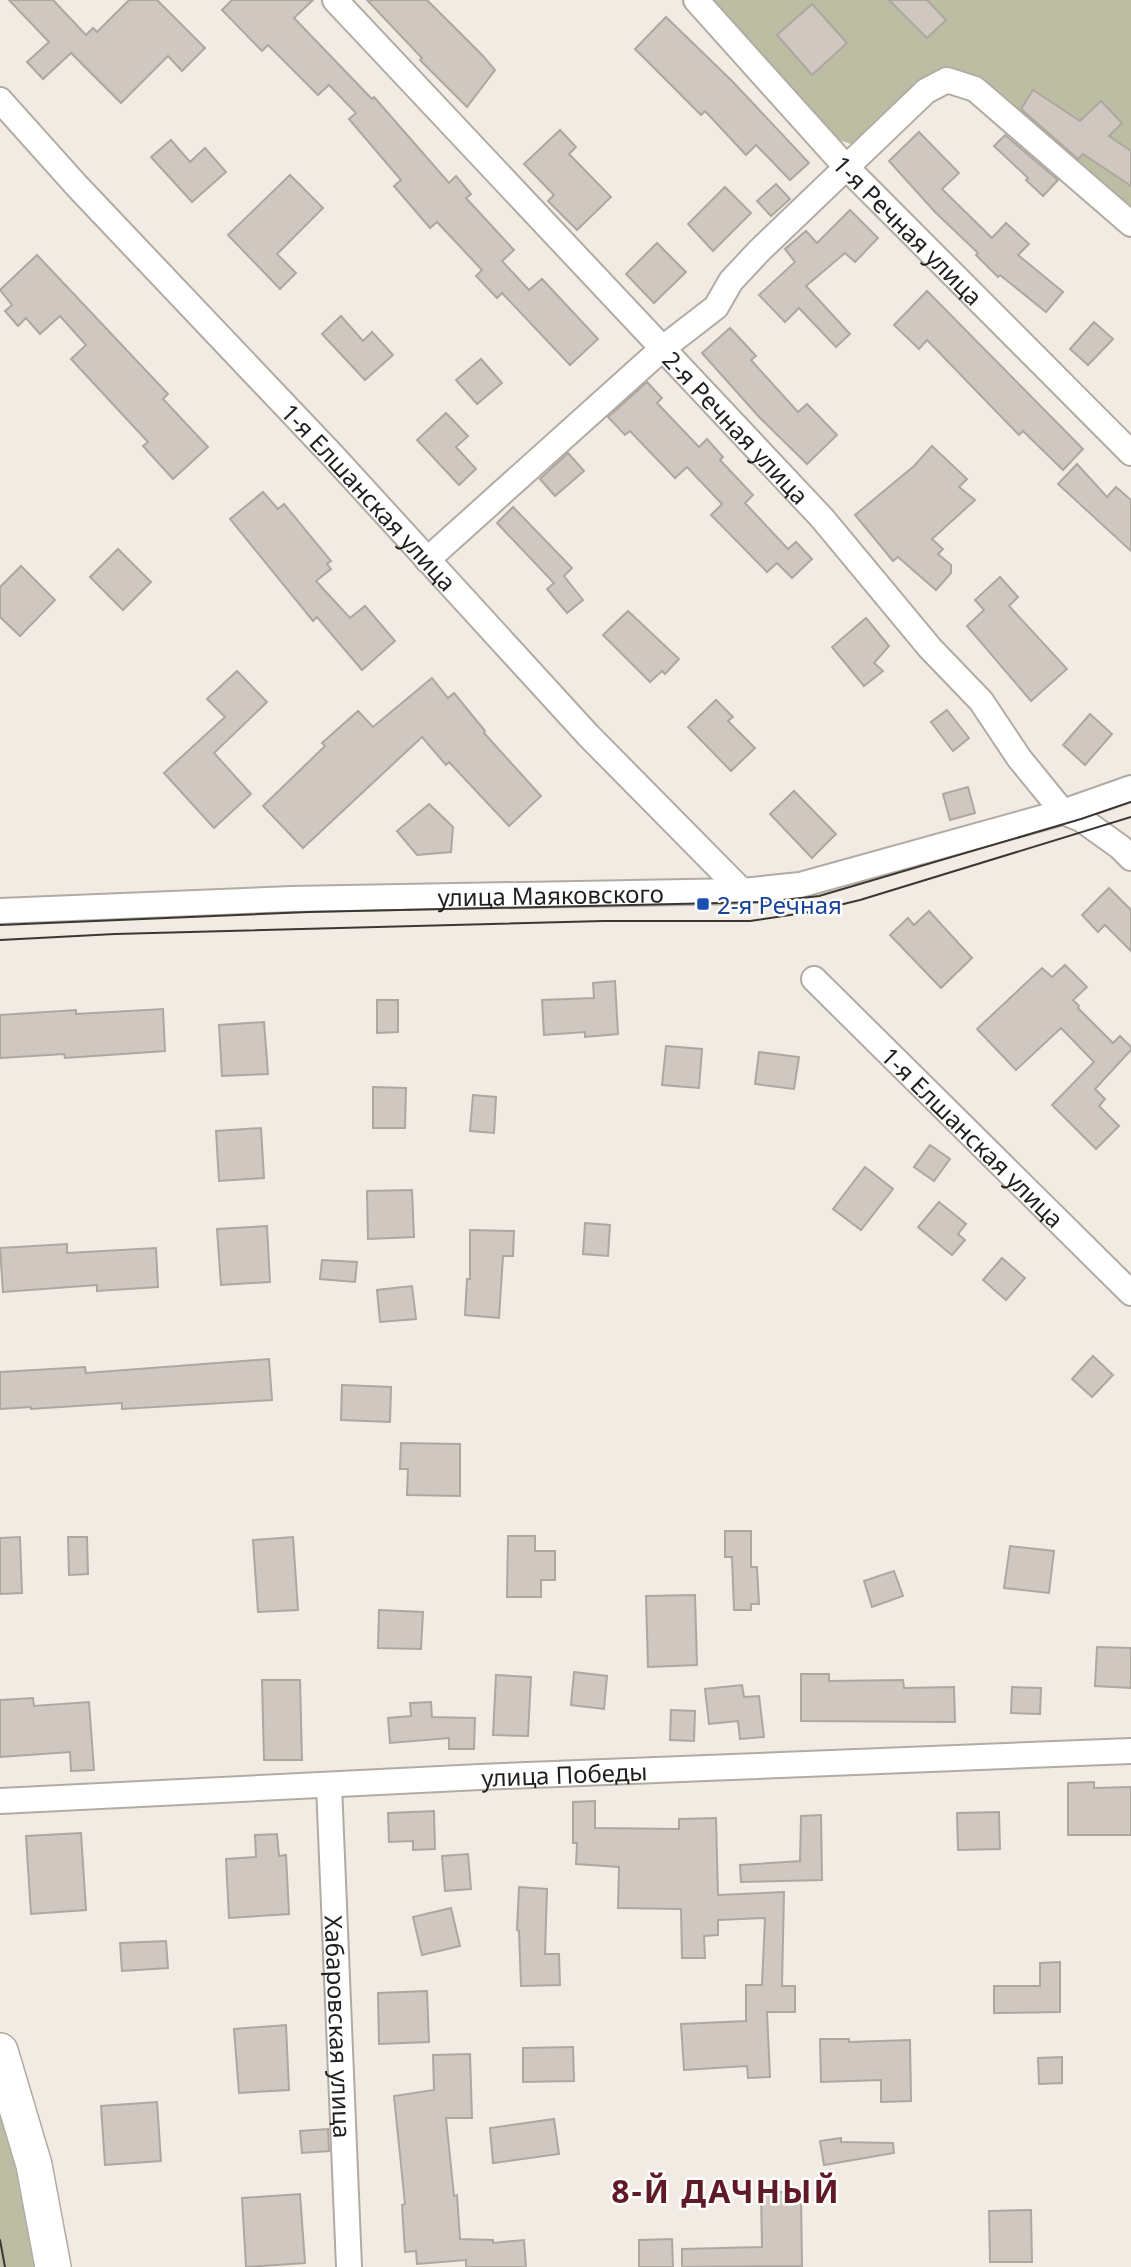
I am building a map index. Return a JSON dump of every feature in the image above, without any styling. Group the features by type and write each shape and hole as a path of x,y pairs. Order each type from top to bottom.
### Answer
{"main road":[{"path":"0,2051 34,2165 53,2267"}],"street":[{"name":"2-я Речная улица","path":"335,0 822,518 930,648 981,701 1019,758 1063,812 1081,819 1131,858"},
{"name":"1-я Речная улица","path":"696,0 846,167 1131,453"},
{"path":"427,560 663,348 716,307 731,281 846,167 926,91 947,80 975,89 1131,224"},
{"name":"1-я Елшанская улица","path":"0,100 77,186 333,456 588,735 742,891"},
{"name":"улица Маяковского","path":"0,911 291,899 742,891 800,885 1063,812 1131,788"},
{"name":"1-я Елшанская улица","path":"814,979 1131,1293"},
{"name":"улица Победы","path":"0,1801 1131,1751"},
{"name":"Хабаровская улица","path":"329,1785 349,2267"}],"green space":[{"path":"714,0 1131,0 1131,213 949,76 926,76 854,145 839,140"},
{"path":"0,2096 40,2267 0,2267"}],"building":[{"path":"9,0 53,0 86,35 93,28 97,32 129,0 157,0 205,48 182,71 168,56 121,103 71,53 43,79 27,62 49,42"},
{"path":"232,0 313,0 294,18 372,99 374,97 449,183 456,176 471,194 466,198 514,250 502,261 529,290 542,279 598,339 570,365 502,293 497,298 476,276 482,270 437,222 430,228 394,186 401,180 349,119 356,113 329,85 318,95 268,45 262,51 222,10"},
{"path":"367,0 427,0 483,56 495,70 467,107 420,60 422,58"},
{"path":"889,0 927,0 946,20 927,38"},
{"path":"812,4 847,43 812,75 777,35"},
{"path":"666,17 733,82 809,163 790,180 756,145 746,155 705,111 701,115 635,49"},
{"path":"1033,90 1080,121 1101,101 1122,123 1109,136 1131,151 1131,186 1083,154 1078,159 1021,109"},
{"path":"560,130 576,147 569,154 611,197 577,230 548,201 554,195 524,164"},
{"path":"919,132 959,173 942,189 992,238 1006,223 1029,244 1018,255 1063,292 1046,312 1000,275 998,277 889,161"},
{"path":"1005,135 1058,180 1043,196 994,146"},
{"path":"171,140 190,162 205,148 226,172 192,202 151,157"},
{"path":"290,175 323,208 277,254 296,273 280,289 228,235"},
{"path":"776,184 790,199 771,216 757,201"},
{"path":"725,187 751,213 713,251 688,224"},
{"path":"850,210 878,238 855,262 845,253 806,286 850,334 836,347 799,308 785,322 759,295 795,262 785,249 806,231 817,243"},
{"path":"657,243 686,272 654,303 626,274"},
{"path":"37,255 168,394 163,399 208,447 173,479 143,446 148,442 71,359 86,345 60,316 40,334 26,318 18,326 5,311 12,305 0,290"},
{"path":"927,291 1083,449 1063,470 1023,431 1019,435 927,340 919,349 894,325"},
{"path":"341,316 363,341 372,332 393,355 365,380 322,334"},
{"path":"1094,322 1113,339 1088,365 1070,349"},
{"path":"730,328 756,356 751,360 798,412 807,404 837,435 807,464 760,418 702,353"},
{"path":"481,359 502,383 477,404 456,380"},
{"path":"647,382 662,398 657,403 699,447 707,439 723,457 720,460 753,495 745,503 788,549 796,542 812,559 792,578 777,563 767,572 711,515 722,504 687,467 675,478 630,431 625,435 608,417"},
{"path":"446,413 468,436 456,447 476,469 459,485 417,440"},
{"path":"932,446 967,479 959,487 975,500 932,539 943,549 938,554 951,565 951,573 936,590 898,557 893,561 855,515 914,466"},
{"path":"568,453 584,471 555,496 540,479"},
{"path":"1077,464 1107,497 1116,487 1131,500 1131,551 1058,484"},
{"path":"263,492 278,509 284,504 331,561 327,564 331,569 316,581 350,618 365,606 395,641 362,670 317,617 313,621 230,519"},
{"path":"513,507 572,568 564,576 583,600 567,613 547,589 554,583 497,523"},
{"path":"118,549 151,582 123,610 90,577"},
{"path":"21,566 55,600 20,636 0,617 0,587"},
{"path":"1000,577 1018,597 1009,606 1067,669 1031,701 967,626 984,610 975,600"},
{"path":"628,611 679,659 665,674 662,671 650,682 603,635"},
{"path":"866,618 889,646 874,663 883,671 864,686 832,647"},
{"path":"237,671 267,702 214,753 251,794 214,828 164,773 225,717 207,699"},
{"path":"432,678 448,698 454,693 484,733 541,796 509,826 449,762 446,765 422,737 303,848 263,806 325,746 322,743 358,711 373,727"},
{"path":"716,700 733,717 728,721 755,748 731,771 688,727"},
{"path":"947,710 969,738 953,751 931,722"},
{"path":"1090,714 1112,734 1085,765 1063,745"},
{"path":"968,787 975,813 950,820 943,794"},
{"path":"794,791 836,834 812,858 770,814"},
{"path":"429,804 453,827 451,852 417,855 397,831"},
{"path":"1109,888 1131,910 1131,951 1105,925 1098,932 1082,915"},
{"path":"929,911 972,958 941,988 890,935 908,918 914,925"},
{"path":"1065,965 1087,987 1073,1000 1078,1008 1113,1043 1120,1036 1131,1047 1095,1089 1105,1099 1099,1106 1119,1126 1096,1149 1052,1105 1094,1062 1061,1028 1016,1070 977,1029 1042,968 1052,977"},
{"path":"615,981 618,1034 585,1037 585,1032 544,1035 542,1000 594,998 593,983"},
{"path":"377,1000 398,1000 398,1032 377,1033"},
{"path":"163,1009 165,1051 65,1058 64,1054 0,1058 0,1015 76,1010 76,1014"},
{"path":"264,1022 268,1074 222,1076 219,1025"},
{"path":"666,1046 702,1049 699,1088 662,1085"},
{"path":"759,1052 799,1057 794,1089 755,1084"},
{"path":"373,1087 406,1088 405,1128 373,1128"},
{"path":"473,1095 496,1097 494,1133 470,1131"},
{"path":"261,1128 264,1178 219,1181 216,1131"},
{"path":"930,1145 950,1159 934,1181 914,1167"},
{"path":"865,1167 893,1189 861,1230 833,1209"},
{"path":"412,1190 414,1237 368,1239 367,1191"},
{"path":"939,1202 966,1224 958,1234 965,1240 952,1255 918,1227"},
{"path":"585,1223 610,1225 608,1256 583,1254"},
{"path":"267,1226 270,1282 221,1285 217,1229"},
{"path":"470,1230 514,1231 513,1256 503,1256 499,1318 465,1315 467,1279 470,1279"},
{"path":"67,1244 67,1253 156,1248 158,1287 97,1291 97,1285 3,1292 0,1248"},
{"path":"1002,1258 1025,1278 1006,1300 983,1280"},
{"path":"322,1260 357,1262 355,1282 320,1279"},
{"path":"412,1286 416,1319 380,1322 377,1290"},
{"path":"1093,1356 1113,1375 1092,1397 1072,1379"},
{"path":"269,1359 272,1400 122,1409 122,1403 0,1409 0,1372 85,1367 86,1373"},
{"path":"342,1385 391,1387 390,1422 341,1420"},
{"path":"401,1443 460,1444 460,1496 407,1495 408,1469 400,1469"},
{"path":"725,1531 751,1531 751,1567 757,1567 759,1604 751,1604 751,1610 734,1610 732,1557 725,1557"},
{"path":"508,1536 535,1536 535,1551 555,1551 555,1580 541,1580 541,1597 507,1597"},
{"path":"20,1537 22,1593 0,1594 0,1538"},
{"path":"68,1537 87,1537 88,1574 69,1575"},
{"path":"293,1537 298,1610 258,1612 253,1540"},
{"path":"1010,1546 1054,1551 1049,1593 1004,1588"},
{"path":"894,1571 903,1596 872,1607 864,1581"},
{"path":"695,1595 697,1665 648,1667 646,1596"},
{"path":"379,1610 423,1612 421,1649 378,1648"},
{"path":"1097,1647 1131,1648 1131,1688 1095,1686"},
{"path":"574,1672 607,1676 604,1709 571,1705"},
{"path":"801,1674 829,1674 829,1681 903,1680 904,1688 954,1687 955,1722 801,1721"},
{"path":"496,1675 531,1677 528,1736 493,1735"},
{"path":"262,1680 300,1680 302,1760 264,1760"},
{"path":"742,1685 744,1697 759,1696 764,1737 740,1739 738,1721 709,1724 705,1689"},
{"path":"1012,1687 1041,1688 1040,1714 1011,1713"},
{"path":"33,1698 34,1706 89,1702 94,1770 71,1771 70,1752 0,1757 0,1700"},
{"path":"431,1702 432,1717 475,1718 474,1749 449,1749 449,1738 390,1743 388,1718 411,1716 410,1703"},
{"path":"671,1710 695,1711 694,1741 670,1740"},
{"path":"1094,1782 1094,1788 1131,1787 1131,1835 1068,1835 1068,1783"},
{"path":"595,1801 595,1828 679,1829 679,1819 716,1818 718,1895 784,1892 782,1986 795,1986 795,2012 767,2012 770,2077 748,2078 747,2066 684,2070 681,2024 746,2021 746,1985 762,1985 765,1918 718,1920 718,1935 704,1936 705,1958 682,1958 681,1909 618,1908 619,1867 576,1864 573,1802"},
{"path":"434,1811 435,1849 413,1850 413,1841 389,1842 388,1813"},
{"path":"999,1812 1000,1849 958,1850 957,1813"},
{"path":"821,1815 822,1880 741,1882 740,1865 800,1861 801,1816"},
{"path":"81,1833 86,1910 31,1914 26,1836"},
{"path":"277,1834 279,1856 286,1855 289,1914 229,1918 226,1859 256,1857 255,1835"},
{"path":"468,1854 471,1889 445,1891 442,1856"},
{"path":"519,1887 547,1889 545,1954 559,1954 560,1985 521,1986 517,1930"},
{"path":"451,1908 460,1946 422,1955 413,1917"},
{"path":"166,1941 168,1968 122,1971 120,1943"},
{"path":"1060,1962 1060,2012 994,2013 994,1986 1040,1986 1040,1963"},
{"path":"427,1991 429,2042 379,2044 378,1993"},
{"path":"286,2025 289,2090 239,2093 234,2029"},
{"path":"820,2039 849,2039 849,2042 910,2040 911,2101 881,2102 881,2080 821,2082"},
{"path":"573,2047 574,2081 523,2082 523,2048"},
{"path":"470,2054 472,2118 446,2118 460,2239 493,2240 493,2243 524,2240 526,2267 466,2267 466,2260 417,2264 416,2251 405,2252 402,2205 405,2204 394,2096 434,2090 433,2055"},
{"path":"1062,2057 1062,2083 1039,2084 1038,2058"},
{"path":"157,2102 161,2161 105,2165 101,2106"},
{"path":"554,2119 559,2154 493,2163 490,2128"},
{"path":"328,2129 329,2151 302,2153 300,2131"},
{"path":"841,2138 841,2142 893,2143 894,2153 824,2165 820,2141"},
{"path":"761,2192 801,2192 802,2266 682,2267 682,2249 762,2247"},
{"path":"300,2194 305,2263 246,2267 242,2198"},
{"path":"1031,2210 1032,2262 990,2262 989,2211"},
{"path":"672,2239 673,2267 639,2267 639,2240"}],"tram line":[{"path":"0,925 309,912 766,902 819,896 1131,802"},
{"path":"0,940 115,934 603,921 750,921 810,912 860,900 1131,817"},
{"path":"0,2240 5,2267"}],"place":[{"name":"2-я Речная","path":"703,904"}],"district":[{"name":"8-Й ДАЧНЫЙ","path":"726,2190"}]}
